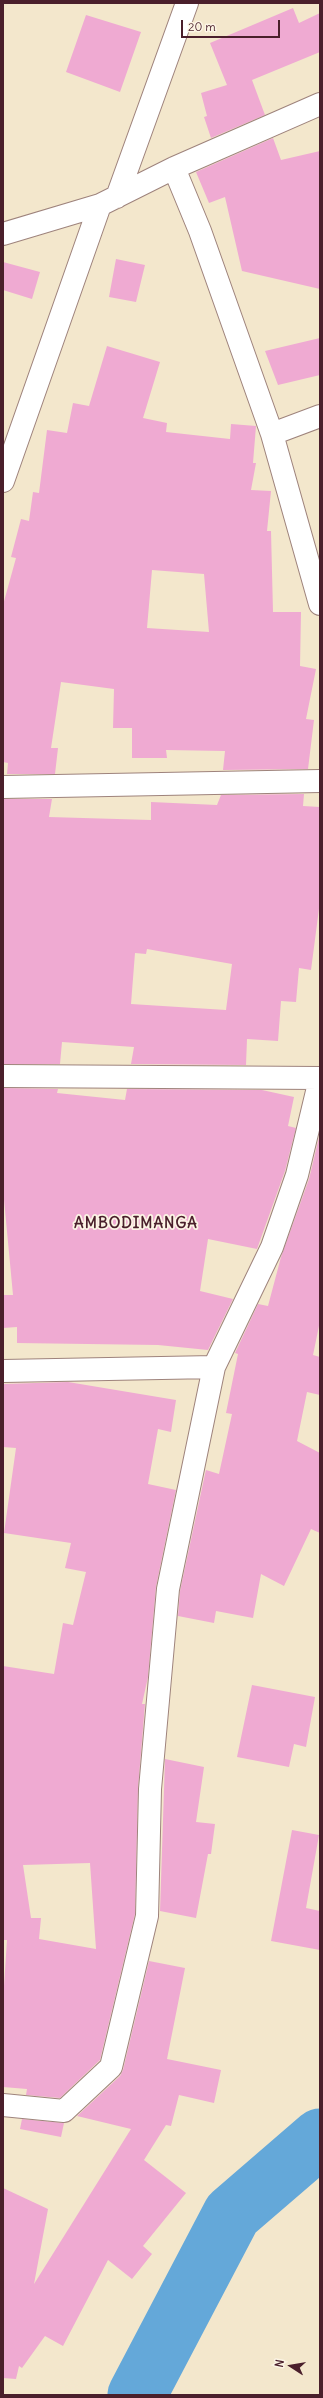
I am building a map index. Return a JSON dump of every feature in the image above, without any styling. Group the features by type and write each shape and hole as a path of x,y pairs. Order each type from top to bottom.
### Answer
{"street":[{"path":"3,481 108,201 187,3"},
{"path":"3,234 108,201 174,168 320,104"},
{"path":"174,168 200,231 272,434 320,604"},
{"path":"272,434 320,416"},
{"path":"3,787 320,781"},
{"path":"3,1076 320,1078 297,1175 272,1247 214,1367 168,1589 150,1789 147,1916 111,2067 64,2111 3,2104"},
{"path":"3,1371 214,1367"}],"building":[{"path":"293,8 299,23 320,13 320,52 252,80 265,115 211,138 204,117 207,116 201,93 227,85 210,43"},
{"path":"86,15 141,32 120,92 66,72"},
{"path":"273,138 281,160 320,151 320,289 242,271 225,197 209,203 196,172"},
{"path":"116,259 145,265 136,302 109,297"},
{"path":"3,262 40,272 32,299 3,290"},
{"path":"320,338 320,375 278,385 265,351"},
{"path":"107,346 160,362 143,418 167,423 166,432 230,439 231,424 256,426 253,463 256,463 251,490 271,491 267,531 271,531 273,612 301,612 300,666 316,669 306,719 314,720 308,769 223,770 225,751 166,750 167,758 132,758 132,728 113,728 114,689 61,682 51,748 58,748 55,774 7,774 8,763 3,762 3,605 16,558 11,557 21,519 29,521 33,492 39,493 47,430 67,433 73,403 89,406","holes":["152,570 204,574 209,632 147,628"]},
{"path":"304,794 303,806 320,807 320,901 311,970 299,968 296,1002 281,1001 278,1041 247,1039 246,1065 131,1064 134,1047 62,1042 60,1064 3,1064 4,799 52,799 49,817 151,820 151,802 217,805 221,795","holes":["147,949 232,964 226,1010 131,1004 135,953 146,954"]},
{"path":"3,1088 58,1089 57,1093 125,1100 127,1089 262,1090 294,1097 288,1126 296,1128 285,1171 257,1249 208,1239 200,1291 233,1299 208,1350 158,1345 17,1343 17,1327 3,1328 3,1295 13,1295 3,1189"},
{"path":"320,1133 320,1321 313,1355 320,1357 320,1395 307,1392 297,1441 320,1453 320,1533 311,1529 284,1586 261,1574 253,1618 216,1611 214,1623 178,1616 180,1591 206,1470 219,1474 232,1414 226,1413 238,1354 235,1353 258,1304 268,1306 281,1257 309,1179"},
{"path":"68,1382 176,1400 171,1432 158,1429 148,1484 176,1490 156,1587 148,1677 142,1704 145,1704 138,1789 135,1914 100,2060 60,2098 26,2095 27,2089 3,2087 3,2001 7,1940 3,1940 3,1666 54,1674 63,1623 73,1625 86,1572 65,1568 71,1543 4,1533 16,1448 3,1447 3,1384","holes":["90,1863 96,1949 39,1939 41,1918 31,1918 23,1865"]},
{"path":"252,1685 315,1697 306,1747 294,1744 289,1767 237,1757"},
{"path":"165,1759 204,1767 196,1822 215,1824 211,1854 208,1854 196,1918 160,1911"},
{"path":"292,1830 319,1835 306,1908 320,1911 320,1950 271,1941"},
{"path":"149,1961 185,1968 167,2059 221,2070 214,2103 179,2095 171,2126 166,2125 144,2160 186,2193 143,2246 152,2254 132,2279 108,2260 63,2346 45,2336 22,2368 19,2366 16,2379 3,2378 3,2188 48,2209 34,2284 131,2129 77,2116 120,2076 123,2070"},
{"path":"22,2119 64,2123 61,2137 20,2129"}],"waterway":[{"path":"137,2395 232,2214 320,2138"}],"district":[{"name":"AMBODIMANGA","path":"136,1224"}]}
